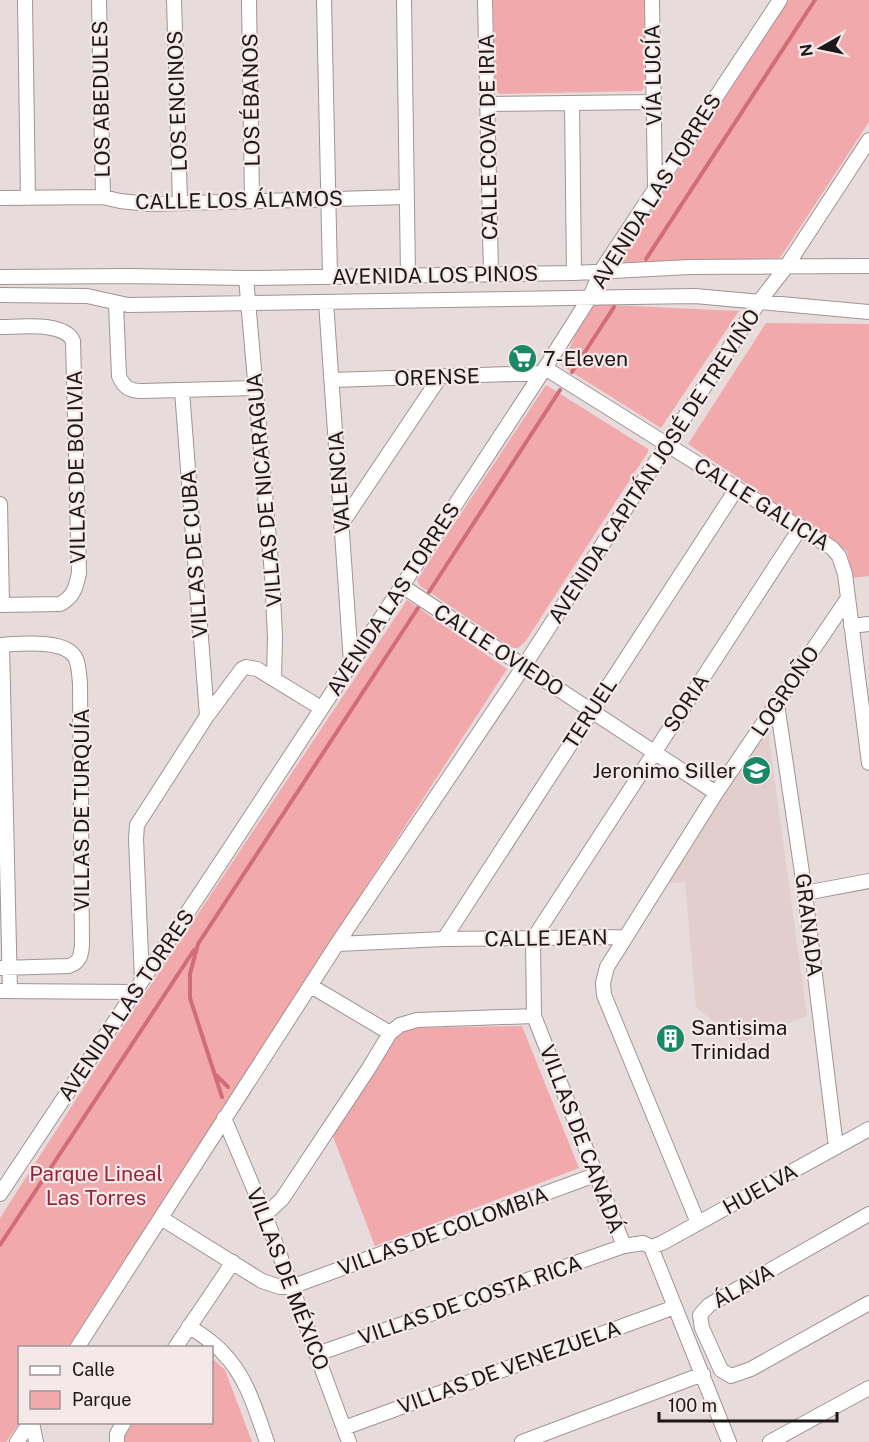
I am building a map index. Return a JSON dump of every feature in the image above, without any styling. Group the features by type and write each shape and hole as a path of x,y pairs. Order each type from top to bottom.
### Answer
{"street":[{"path":"26,0 28,198"},
{"name":"LOS ABEDULES","path":"99,0 103,197"},
{"name":"LOS ENCINOS","path":"174,0 180,202"},
{"name":"LOS ÉBANOS","path":"249,0 252,200"},
{"path":"324,0 330,276"},
{"path":"404,0 408,275"},
{"name":"CALLE COVA DE IRIA","path":"485,0 491,275"},
{"name":"VÍA LUCÍA","path":"652,0 655,187"},
{"name":"AVENIDA LAS TORRES","path":"0,1194 543,371 590,297 601,271 780,0"},
{"path":"488,104 653,102"},
{"path":"572,103 574,273"},
{"path":"786,267 869,140"},
{"name":"CALLE LOS ÁLAMOS","path":"0,198 103,197 139,203 406,197"},
{"name":"AVENIDA LOS PINOS","path":"0,277 246,278 491,275 690,267 869,266"},
{"name":"AVENIDA CAPITÁN JOSÉ DE TREVIÑO","path":"524,666 759,302 786,267"},
{"name":"VILLAS DE NICARAGUA","path":"246,278 272,574 274,678"},
{"name":"AVENIDA LOS PINOS","path":"0,295 87,296 116,304 590,297 695,297 759,302"},
{"name":"VALENCIA","path":"326,302 351,662"},
{"path":"759,302 869,312"},
{"path":"116,304 119,376 122,385 134,391 256,388"},
{"name":"VILLAS DE BOLIVIA","path":"0,327 52,328 65,331 73,341 79,573 73,594 60,604 1,605"},
{"name":"ORENSE","path":"332,380 543,371"},
{"name":"CALLE GALICIA","path":"543,371 667,444 837,552 845,574 848,598"},
{"path":"342,523 440,376"},
{"name":"VILLAS DE CUBA","path":"182,391 207,716"},
{"name":"TERUEL","path":"444,939 737,488"},
{"path":"0,504 1,605"},
{"name":"SORIA","path":"533,939 801,527"},
{"name":"CALLE OVIEDO","path":"402,586 716,793"},
{"path":"848,598 865,711 869,763"},
{"name":"LOGROÑO","path":"625,937 716,793 848,598"},
{"path":"851,626 869,624"},
{"name":"VILLAS DE TURQUÍA","path":"1,645 50,644 70,651 76,659 80,683 81,956 77,963 69,966 5,968"},
{"path":"1,645 5,991 134,992"},
{"path":"78,1346 338,944 524,666"},
{"path":"142,979 137,825 207,716 242,669 250,667 274,678 321,708"},
{"name":"GRANADA","path":"777,704 805,893 836,1147"},
{"path":"805,893 869,881"},
{"name":"CALLE JEAN","path":"338,944 444,939 625,937"},
{"name":"CALLE JEAN","path":"625,937 607,967 603,983 604,995 698,1223"},
{"name":"VILLAS DE CANADÁ","path":"533,939 534,1016 595,1175 624,1246 643,1243 651,1247 729,1442"},
{"path":"311,986 390,1033"},
{"path":"265,1215 282,1199 390,1033 400,1025 417,1020 534,1016"},
{"name":"VILLAS DE MÉXICO","path":"224,1118 265,1215 349,1442"},
{"name":"HUELVA","path":"651,1247 869,1129"},
{"name":"VILLAS DE COLOMBIA","path":"291,1287 595,1175"},
{"name":"ÁLAVA","path":"869,1214 709,1305 700,1315 702,1328 721,1370 731,1376 752,1369 869,1303"},
{"path":"161,1218 271,1284 291,1287"},
{"name":"VILLAS DE COSTA RICA","path":"317,1354 624,1246"},
{"path":"176,1346 232,1262"},
{"name":"VILLAS DE VENEZUELA","path":"344,1428 675,1306"},
{"path":"189,1326 222,1351 233,1364 244,1382 267,1442"},
{"path":"522,1442 703,1374"},
{"path":"770,1442 869,1388"},
{"path":"17,1442 30,1424"},
{"path":"32,1424 36,1442"},
{"path":"117,1442 117,1434 122,1424"}],"shaded area":[{"path":"768,731 807,1016 742,1042 696,1008 685,882 666,884 712,810"}],"green space":[{"path":"493,0 644,0 646,86 641,91 500,94 495,90"},
{"path":"789,0 869,0 869,122 780,258 617,263"},
{"path":"588,304 739,311 661,428 562,366"},
{"path":"766,323 869,324 869,576 852,578 847,551 688,444"},
{"path":"546,385 648,449 648,452 525,642 518,648 512,648 419,585 417,580"},
{"name":"Parque Lineal Las Torres","path":"407,600 507,669 69,1346 18,1346 19,1424 6,1442 0,1442 0,1218 116,1037"},
{"path":"522,1026 579,1168 375,1246 332,1134 400,1028"},
{"path":"213,1359 225,1370 252,1442 124,1442 123,1439 132,1424 213,1424"}],"waterway":[{"path":"646,259 815,0"},
{"path":"572,372 614,307"},
{"path":"429,592 560,390"},
{"path":"222,1097 190,998 190,974 198,944 418,608"},
{"path":"0,1245 194,950"},
{"path":"216,1075 228,1087"}],"place":[{"name":"7-Eleven","path":"522,358"},
{"name":"Jeronimo Siller","path":"757,770"},
{"name":"Santisima Trinidad","path":"670,1039"}]}
